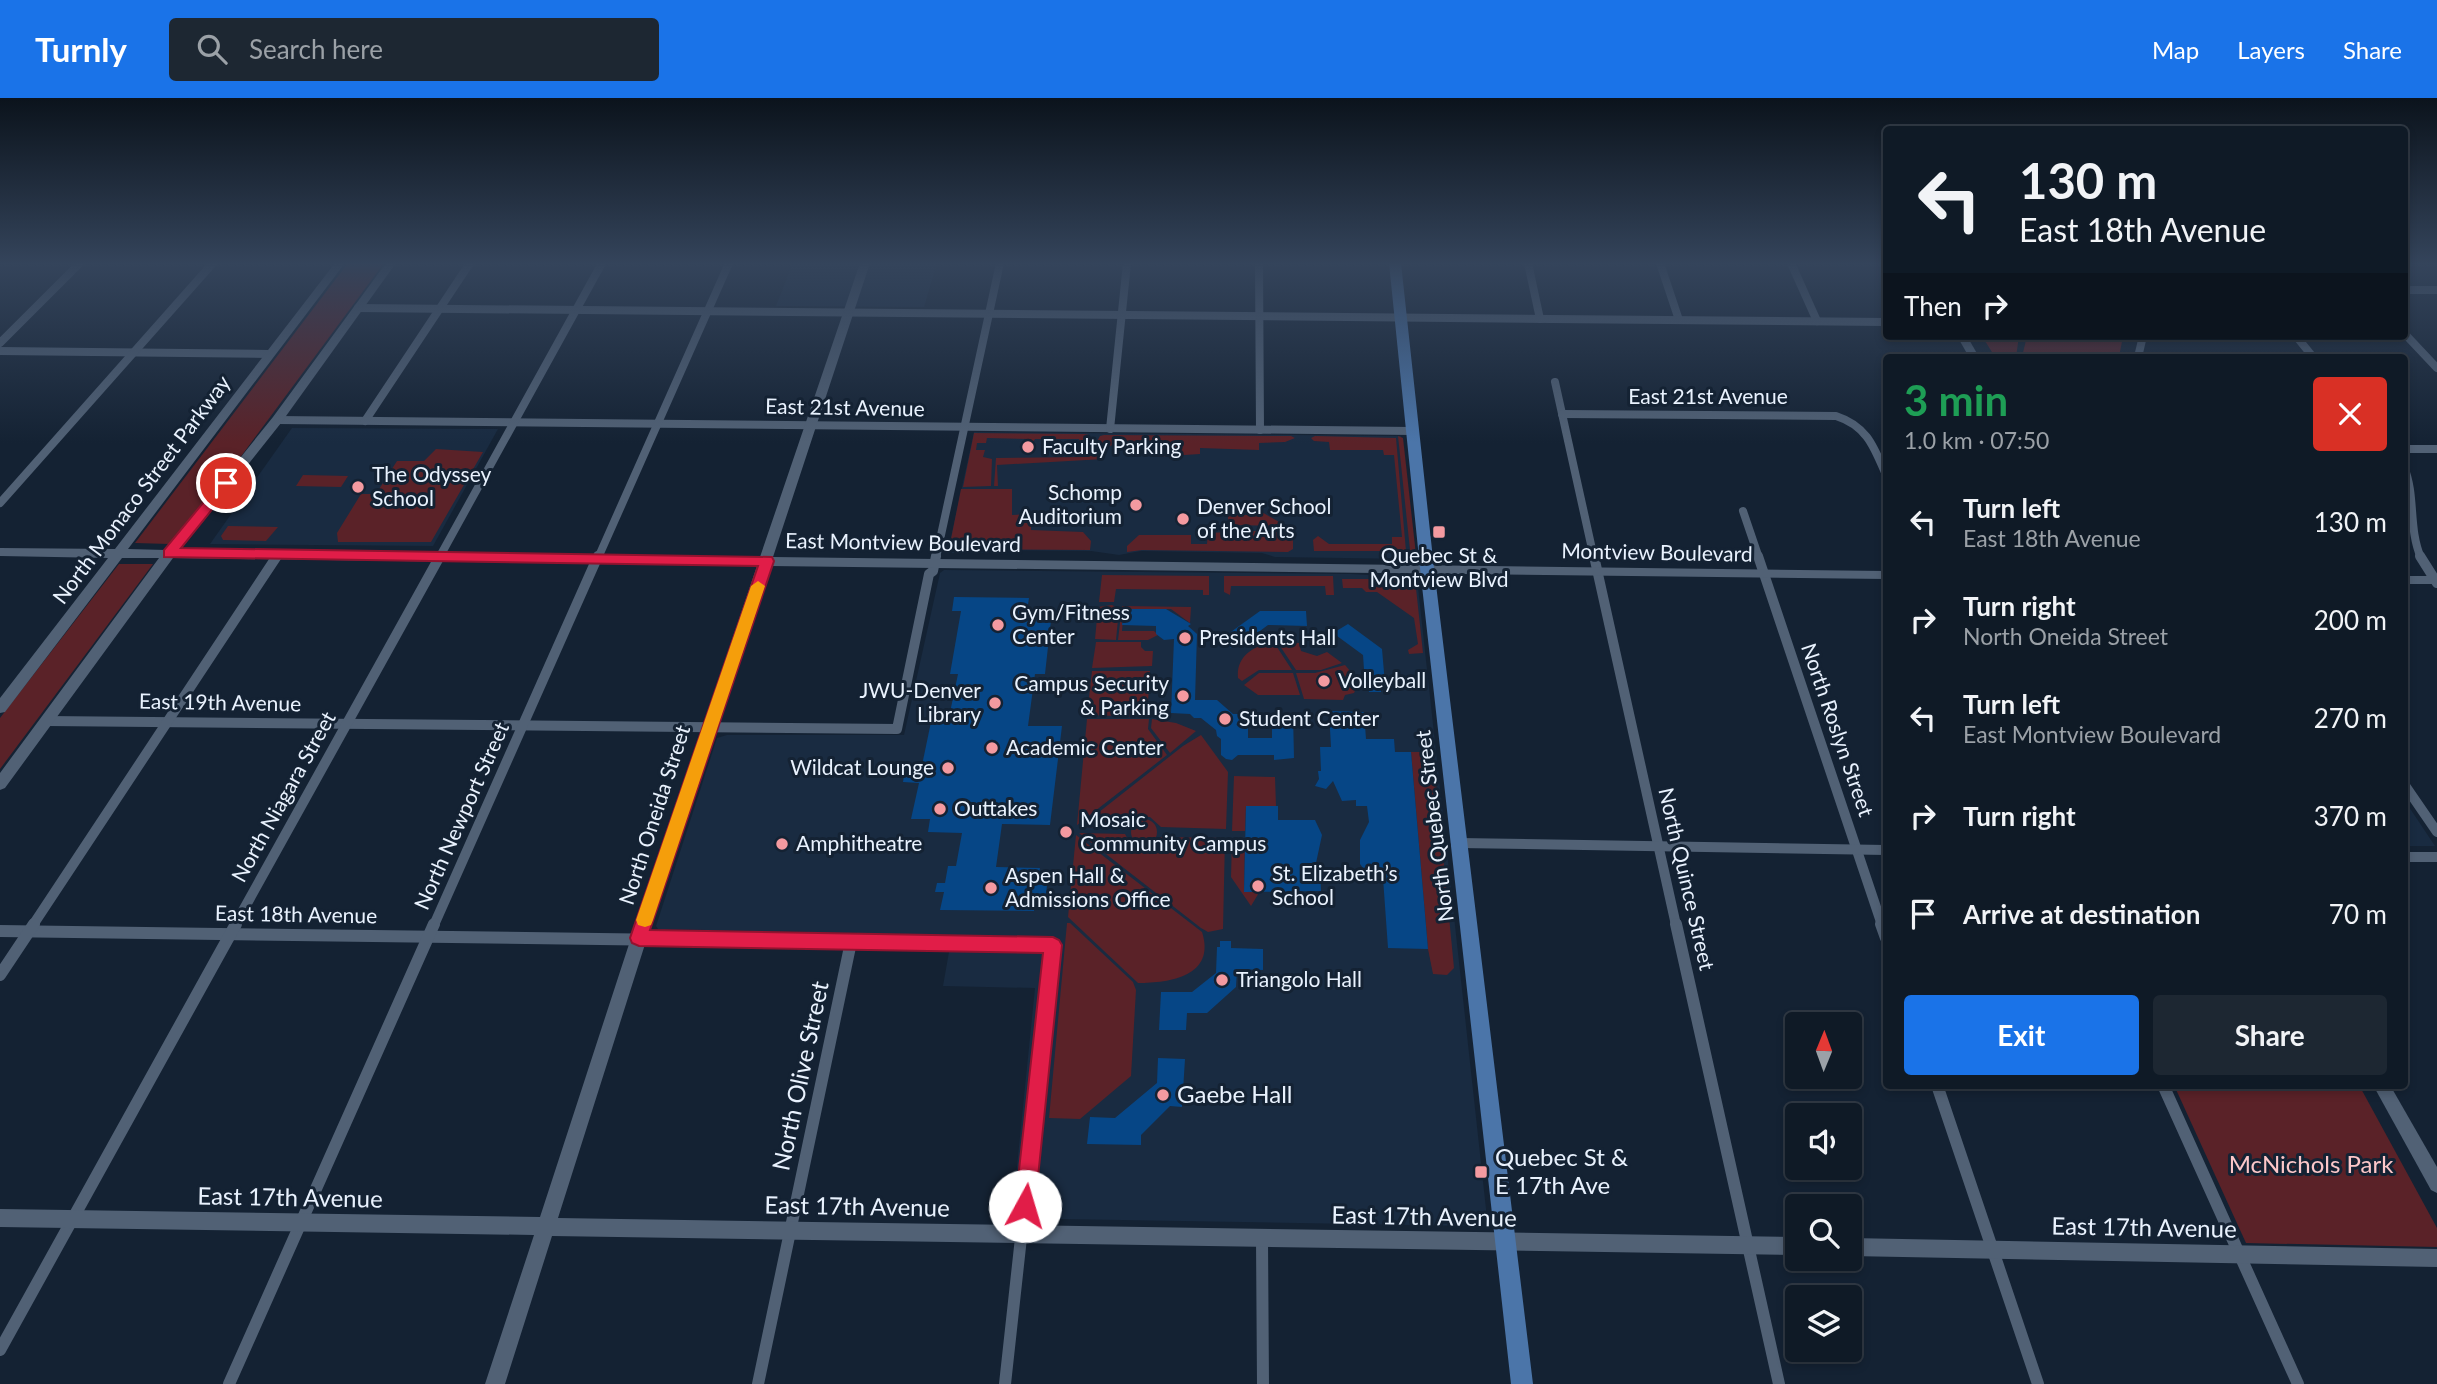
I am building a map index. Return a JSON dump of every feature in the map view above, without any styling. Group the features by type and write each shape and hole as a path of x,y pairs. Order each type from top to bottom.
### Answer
{"main road":[{"name":"North Monaco Street Parkway","path":"0,708 293,323"},
{"path":"0,784 169,553 277,420 347,323"},
{"name":"North Oneida Street","path":"495,1384 639,938 845,323"},
{"name":"North Quebec Street","path":"1402,323 1427,568 1522,1384"},
{"name":"East Montview Boulevard","path":"0,552 1427,568"},
{"name":"Montview Boulevard","path":"1427,568 1883,575"},
{"path":"2408,580 2436,581"},
{"path":"2383,1089 2437,1184"},
{"name":"East 17th Avenue","path":"0,1218 1262,1240 1785,1246"},
{"name":"East 17th Avenue","path":"1862,1247 2437,1258"}],"street":[{"path":"0,344 21,323"},
{"path":"0,503 160,323"},
{"path":"365,421 430,323"},
{"name":"North Niagara Street","path":"0,1350 569,323"},
{"name":"North Newport Street","path":"229,1384 702,323"},
{"path":"934,562 987,323"},
{"path":"1110,429 1121,323"},
{"path":"1259,323 1259,430"},
{"path":"2408,337 2437,369"},
{"path":"2299,340 2311,354"},
{"path":"0,351 269,354"},
{"name":"North Quince Street","path":"1555,382 1779,1384"},
{"name":"East 21st Avenue","path":"1562,414 1825,415 1853,422 1865,430 1883,469"},
{"name":"East 21st Avenue","path":"277,420 1413,431"},
{"path":"2408,449 2437,449"},
{"path":"2408,477 2412,540 2436,581"},
{"name":"North Roslyn Street","path":"1743,511 1883,929"},
{"path":"0,975 278,554"},
{"name":"East 19th Avenue","path":"47,721 897,730 929,574 933,571 934,562"},
{"path":"2408,790 2437,832"},
{"path":"1460,843 1883,850"},
{"path":"2408,857 2437,857"},
{"name":"East 18th Avenue","path":"0,931 1053,945 1021,1234"},
{"name":"North Olive Street","path":"758,1384 851,942"},
{"path":"1938,1089 2038,1384"},
{"path":"2165,1089 2298,1384"},
{"path":"1005,1384 1021,1234"},
{"path":"1262,1240 1263,1384"}],"shaded area":[{"name":"The Odyssey School","path":"292,428 498,429 433,546 210,544"},
{"name":"Denver School of the Arts","path":"974,432 1401,436 1416,556 1412,559 1275,557 1262,553 1141,551 1119,555 1091,551 995,550 984,553 949,553"},
{"name":"Mosaic Community Campus","path":"944,570 1351,574 1417,578 1487,1218 1471,1226 1005,1218 1010,1215 1013,1206 1035,988 943,986 952,935 658,929 656,926 717,738 727,735 904,735 940,573"},
{"path":"2408,806 2435,846 2408,846"}],"green space":[{"path":"302,323 340,323 242,455 169,544 135,543"},
{"path":"1984,340 2018,340 2016,354 1993,354"},
{"path":"2026,340 2122,340 2120,354 2023,354"},
{"path":"974,433 1089,435 1087,442 1081,444 1079,439 1035,439 1032,444 1031,439 987,438 986,443 977,443 976,450 985,450 983,457 992,459 991,486 963,487"},
{"path":"1100,436 1295,438 1285,442 1259,443 1259,450 1200,448 1200,454 1153,457 1154,453 1142,448 1123,445 1103,447 1104,459 997,465 998,486 994,486 996,458 1088,457 1101,452 1094,447"},
{"path":"1398,436 1403,438 1416,555 1412,555 1410,550"},
{"path":"1311,438 1396,438 1406,551 1314,551 1313,540 1318,536 1329,544 1392,544 1392,537 1402,537 1394,455 1384,455 1383,450 1330,450 1329,442 1314,441"},
{"path":"436,449 483,452 431,542 338,542 337,533 361,494 376,494 397,461 424,461"},
{"path":"303,475 348,476 341,487 296,486"},
{"path":"961,489 1012,489 1012,515 1031,514 1031,530 1083,532 1091,541 1090,550 949,549"},
{"path":"1239,503 1248,504 1286,526 1228,525 1228,515 1248,515"},
{"path":"228,526 278,527 266,541 223,540 221,536"},
{"path":"1286,531 1293,537 1293,549 1288,552 1127,552 1127,546 1139,535 1191,535 1191,544 1207,544 1208,533"},
{"path":"119,564 153,564 0,769 0,718"},
{"path":"1102,575 1209,576 1209,595 1203,595 1203,590 1116,589 1114,602 1099,602"},
{"path":"1224,576 1333,576 1334,595 1326,595 1325,586 1231,586 1230,595 1224,592"},
{"path":"1342,579 1415,579 1423,653 1409,654 1408,650 1418,644 1414,618 1377,592 1366,592 1362,588 1343,588"},
{"path":"1112,605 1119,609 1116,640 1095,639 1098,607"},
{"path":"1122,606 1191,607 1190,623 1171,609 1124,609 1122,631 1154,631 1158,635 1148,640 1118,640"},
{"path":"1096,642 1141,642 1145,651 1153,651 1152,666 1092,668"},
{"path":"1271,642 1292,670 1259,670 1242,681 1238,678 1240,664 1247,654"},
{"path":"1278,643 1299,643 1301,651 1317,656 1327,652 1342,663 1321,670 1296,670"},
{"path":"1345,665 1354,679 1354,693 1345,695 1343,700 1304,699 1296,673 1315,673"},
{"path":"1092,671 1150,671 1147,717 1087,715"},
{"path":"1259,673 1293,673 1300,695 1258,695 1244,685"},
{"path":"1087,719 1149,719 1148,729 1167,755 1077,825"},
{"path":"1152,719 1176,723 1196,731 1170,753 1151,728"},
{"path":"1201,735 1228,772 1226,829 1161,827 1150,817 1133,819 1125,828 1080,827 1183,746"},
{"path":"1411,752 1433,752 1454,968 1447,975 1433,974 1428,949"},
{"path":"1234,776 1275,777 1276,806 1246,806 1245,831 1232,831"},
{"path":"1144,819 1153,823 1157,832 1153,841 1144,845 1135,841 1131,832 1135,823"},
{"path":"1079,833 1125,834 1132,843 1142,846 1152,844 1161,837 1225,838 1223,929 1208,932 1201,928"},
{"path":"1076,835 1202,932 1205,947 1202,959 1196,967 1176,978 1138,983 1068,917"},
{"path":"1232,839 1245,839 1244,891 1260,891 1251,906 1231,877"},
{"path":"1067,923 1133,982 1136,990 1131,1076 1080,1119 1049,1118"},
{"name":"McNichols Park","path":"2176,1089 2361,1089 2437,1228 2437,1247 2246,1243"}],"building":[{"path":"954,597 1029,598 1027,611 1052,611 1045,674 1035,674 1028,726 1062,726 1050,825 1002,824 996,867 1040,868 1037,885 1047,885 1046,895 1036,895 1034,911 940,910 944,892 935,892 937,883 945,883 948,866 956,866 962,833 928,832 930,819 911,819 919,783 903,782 905,770 921,770 931,722 948,722 958,674 950,674 961,611 952,611"},
{"path":"1124,609 1166,609 1191,624 1188,626 1197,634 1195,700 1217,700 1233,714 1241,714 1248,720 1248,738 1272,738 1272,714 1293,714 1294,758 1274,760 1274,755 1238,755 1232,760 1226,759 1221,755 1221,739 1216,730 1201,718 1194,718 1190,714 1171,713 1174,639 1164,640 1156,634 1156,626 1122,625"},
{"path":"1260,611 1306,611 1307,626 1268,625 1241,645 1238,643 1231,648 1223,642 1231,636 1228,634"},
{"path":"1348,624 1382,649 1385,684 1381,683 1381,692 1369,692 1368,684 1365,684 1363,655 1333,633"},
{"path":"1329,711 1364,712 1366,739 1394,739 1395,752 1411,752 1428,949 1388,948 1383,878 1372,880 1360,864 1360,840 1369,822 1367,806 1356,806 1356,800 1342,801 1333,781 1326,789 1315,786 1319,779 1318,771 1321,771 1320,747 1331,747"},
{"path":"1246,806 1278,806 1278,820 1315,820 1322,835 1316,863 1320,863 1321,891 1244,892"},
{"name":"Triangolo Hall","path":"1220,941 1231,941 1231,948 1263,949 1263,970 1237,969 1236,987 1207,1013 1187,1013 1186,1030 1159,1030 1161,992 1192,992 1216,973 1217,947 1220,947"},
{"name":"Gaebe Hall","path":"1158,1058 1185,1059 1182,1107 1170,1106 1141,1135 1141,1145 1087,1144 1090,1117 1115,1118 1157,1083"}],"slow traffic":[{"path":"645,920 758,586"}],"place":[{"name":"Faculty Parking","path":"1028,447"},
{"name":"The Odyssey School","path":"358,487"},
{"name":"Schomp Auditorium","path":"1136,505"},
{"name":"Denver School of the Arts","path":"1183,519"},
{"name":"Quebec St & Montview Blvd","path":"1439,532"},
{"name":"Gym/Fitness Center","path":"998,625"},
{"name":"Presidents Hall","path":"1185,638"},
{"name":"Volleyball","path":"1324,681"},
{"name":"Campus Security & Parking","path":"1183,696"},
{"name":"JWU-Denver Library","path":"995,703"},
{"name":"Student Center","path":"1225,719"},
{"name":"Academic Center","path":"992,748"},
{"name":"Wildcat Lounge","path":"948,768"},
{"name":"Outtakes","path":"940,809"},
{"name":"Mosaic Community Campus","path":"1066,832"},
{"name":"Amphitheatre","path":"782,844"},
{"name":"St. Elizabeth’s School","path":"1258,886"},
{"name":"Aspen Hall & Admissions Office","path":"991,888"},
{"name":"Triangolo Hall","path":"1222,980"},
{"name":"Gaebe Hall","path":"1163,1095"},
{"name":"Quebec St & E 17th Ave","path":"1481,1172"}],"route":[{"path":"226,483 169,553 767,561 639,938 1053,945 1025,1206"}]}
